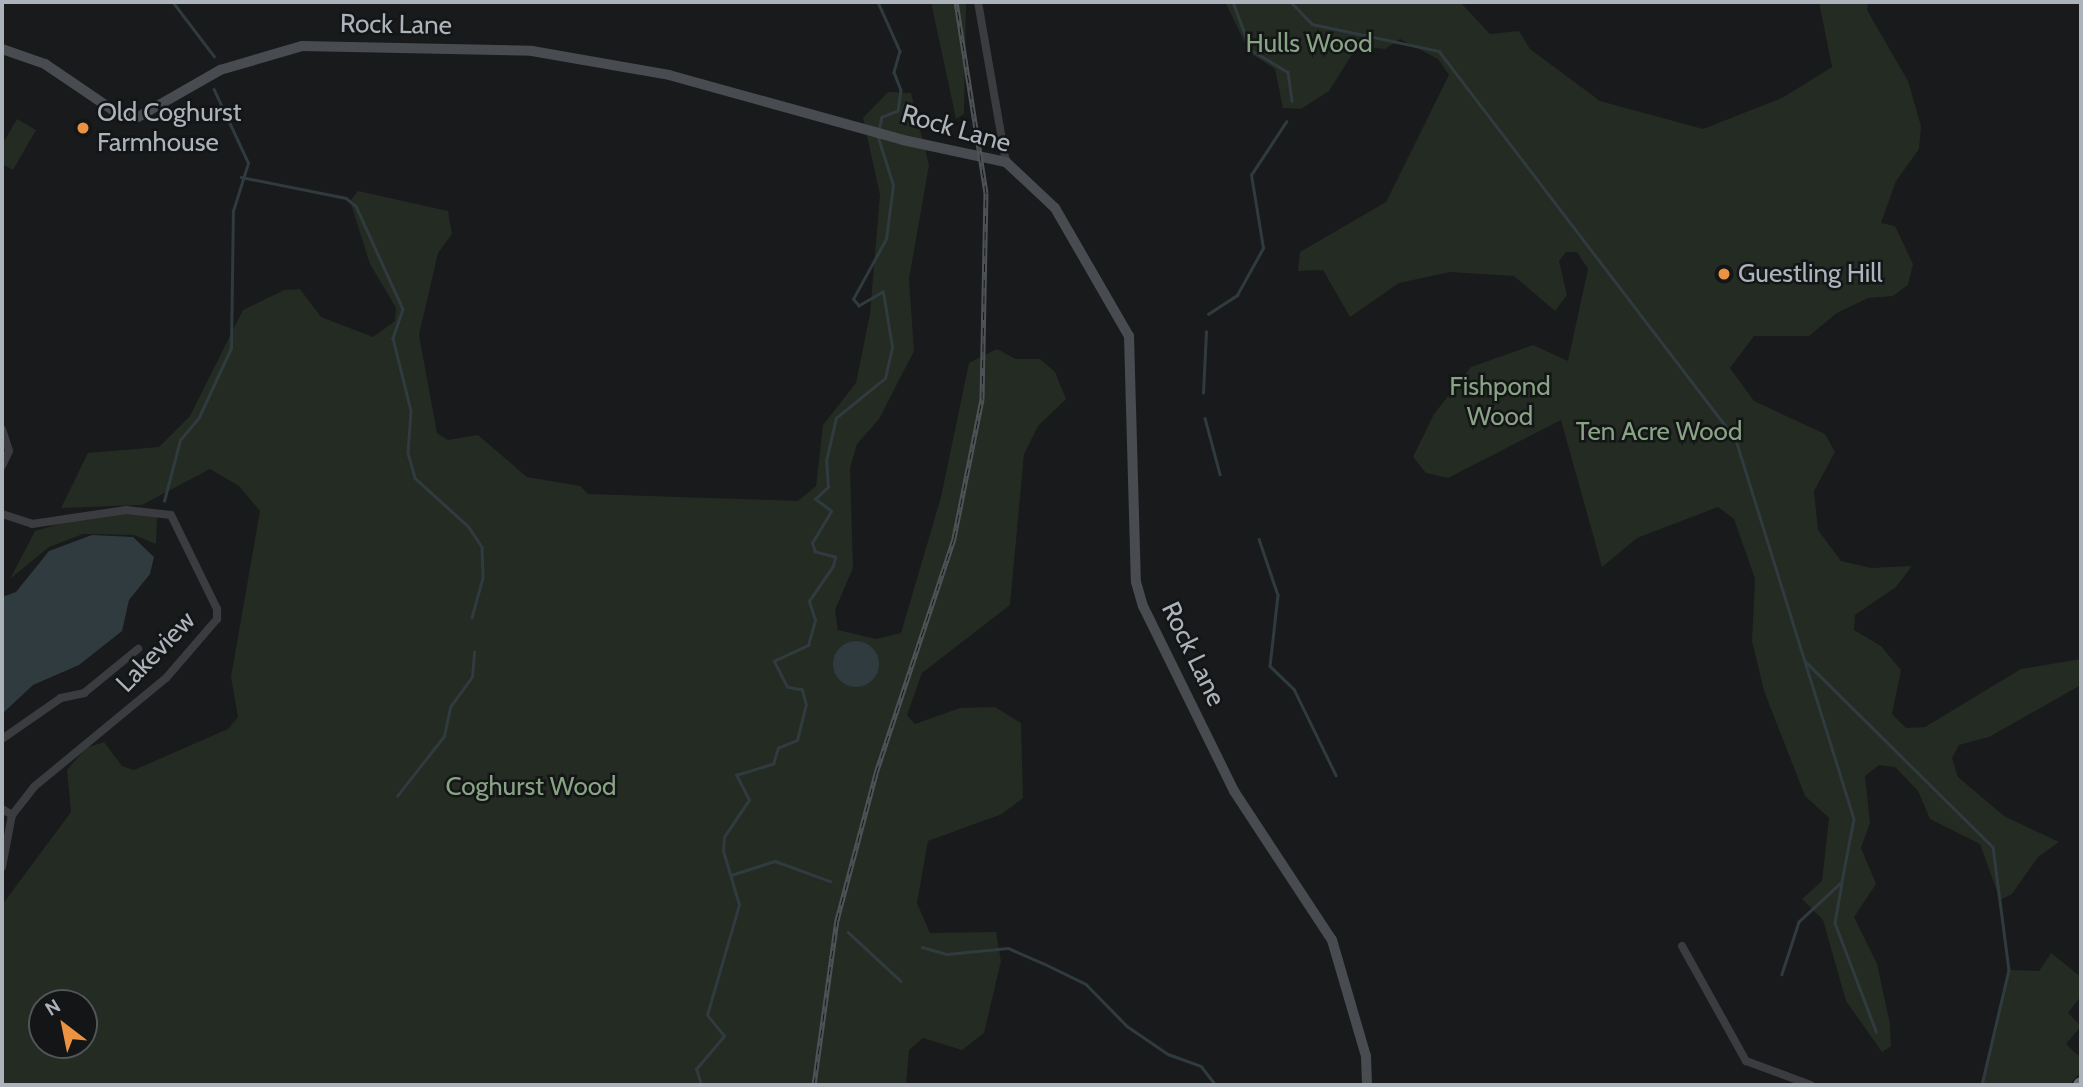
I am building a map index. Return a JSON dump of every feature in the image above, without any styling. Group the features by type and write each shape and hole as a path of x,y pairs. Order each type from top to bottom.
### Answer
{"street":[{"path":"978,2 1006,162"},
{"name":"Rock Lane","path":"2,49 45,64 120,115 138,117 220,69 302,46 532,51 669,75 1006,162 1055,208 1129,337 1136,582 1143,606 1234,791 1328,930 1366,1056 1367,1085"},
{"path":"2,429 9,451 2,466"},
{"name":"Lakeview","path":"2,514 32,524 126,510 171,515 210,595 217,619 148,695 34,787 12,815"},
{"path":"2,739 61,698 83,693 138,649"},
{"path":"2,809 12,815 2,867"},
{"path":"1682,946 1746,1061 1811,1085"}],"green space":[{"path":"931,2 966,2 964,114 956,119"},
{"path":"1225,2 1460,2 1490,34 1519,31 1530,49 1600,101 1703,129 1782,98 1832,67 1819,2 1868,2 1867,10 1908,81 1921,126 1919,149 1896,181 1881,223 1895,226 1913,264 1908,285 1893,296 1868,298 1837,313 1809,336 1754,336 1730,368 1754,401 1825,434 1835,452 1814,491 1818,530 1841,561 1871,568 1912,566 1896,587 1855,615 1854,630 1881,646 1901,670 1892,714 1906,728 1925,727 2021,669 2081,659 2081,685 1989,737 1959,745 1952,758 1958,777 2004,816 2059,842 2038,857 2012,894 2000,900 1980,844 1930,819 1918,791 1895,767 1879,765 1865,776 1870,823 1861,848 1876,884 1854,917 1877,964 1890,1024 1891,1046 1882,1052 1846,1001 1823,920 1802,899 1822,881 1829,818 1805,796 1764,691 1752,641 1755,579 1734,519 1718,507 1637,538 1602,567 1561,420 1448,478 1426,473 1413,457 1434,414 1471,367 1533,345 1568,361 1588,269 1577,252 1566,252 1559,261 1567,295 1555,311 1514,276 1450,272 1399,283 1350,317 1323,270 1298,271 1300,252 1386,202 1449,75 1438,59 1400,39 1385,49 1364,47 1351,56 1329,91 1301,109 1283,108 1275,69 1250,53"},
{"name":"Coghurst Wood","path":"888,92 911,93 929,165 909,279 914,351 879,419 857,444 850,468 853,568 835,610 838,630 876,639 901,633 941,497 969,363 997,349 1016,359 1040,359 1055,372 1066,399 1038,426 1024,454 1010,605 922,673 907,715 915,724 960,708 995,707 1021,723 1023,798 1002,814 928,841 917,903 930,933 996,932 1001,961 984,1033 962,1050 923,1038 909,1050 906,1085 2,1085 2,905 71,812 67,770 86,748 104,742 122,766 134,770 228,729 238,717 231,677 260,511 239,486 210,469 142,505 61,508 88,453 159,447 190,416 243,310 284,290 300,289 321,317 373,337 395,321 396,308 370,264 350,201 358,191 448,211 452,234 438,253 419,335 437,433 448,440 478,435 527,477 580,486 588,494 798,501 816,486 823,425 856,383 870,314 880,195 863,118"},
{"path":"17,119 36,130 13,170 2,164 2,145"},
{"path":"104,511 157,517 156,544 134,535 83,534 49,547 10,579 35,531"},
{"path":"2051,953 2081,977 2081,996 2068,1013 2081,1026 2066,1044 2081,1058 2081,1072 2069,1085 1982,1085 2009,970 2039,971"}],"shaded area":[{"path":"92,535 133,537 154,557 150,574 129,600 122,631 79,665 33,685 2,714 2,597 16,592 49,551"},
{"path":"856,641 872,648 879,664 872,680 856,687 840,680 833,664 840,648"}],"waterway":[{"path":"173,2 214,56"},
{"path":"878,2 900,51 894,72 901,90 898,111 882,117 879,131"},
{"path":"1233,2 1251,50 1288,72 1292,101"},
{"path":"1291,2 1312,24 1439,51 1736,440 1854,819 1842,882 1799,922 1782,974"},
{"path":"164,501 180,440 199,417 231,348 233,211 248,163 214,90"},
{"path":"1208,314 1237,295 1263,248 1251,175 1286,122"},
{"path":"701,1085 696,1069 724,1036 707,1015 739,905 723,851 724,837 749,800 736,775 773,764 778,748 797,740 806,705 802,690 787,687 774,661 808,645 815,620 809,601 833,566 835,557 815,552 812,543 831,511 815,499 828,487 826,461 836,418 885,378 892,347 883,292 859,306 853,299 886,239 893,185 878,138"},
{"path":"241,177 346,198 356,206 403,309 393,338 411,411 408,453 415,478 468,526 482,547 483,578 472,618"},
{"path":"1203,393 1206,332"},
{"path":"1205,418 1220,474"},
{"path":"1259,539 1278,595 1270,666 1294,689 1336,775"},
{"path":"397,796 444,736 450,707 472,677 474,652"},
{"path":"1805,661 1993,847 2009,970 1982,1085"},
{"path":"731,875 775,861 830,881"},
{"path":"1842,883 1835,923 1876,1031"},
{"path":"848,932 901,981"},
{"path":"922,947 947,954 1008,948 1045,964 1086,984 1127,1026 1168,1054 1201,1066 1216,1085"}],"railway":[{"path":"814,1085 837,920 876,773 954,538 982,399 986,193 956,2"}],"place":[{"name":"Old Coghurst Farmhouse","path":"83,128"},
{"name":"Guestling Hill","path":"1724,274"}],"park label":[{"name":"Hulls Wood","path":"1309,44"},
{"name":"Fishpond Wood","path":"1500,402"},
{"name":"Ten Acre Wood","path":"1659,432"}]}
